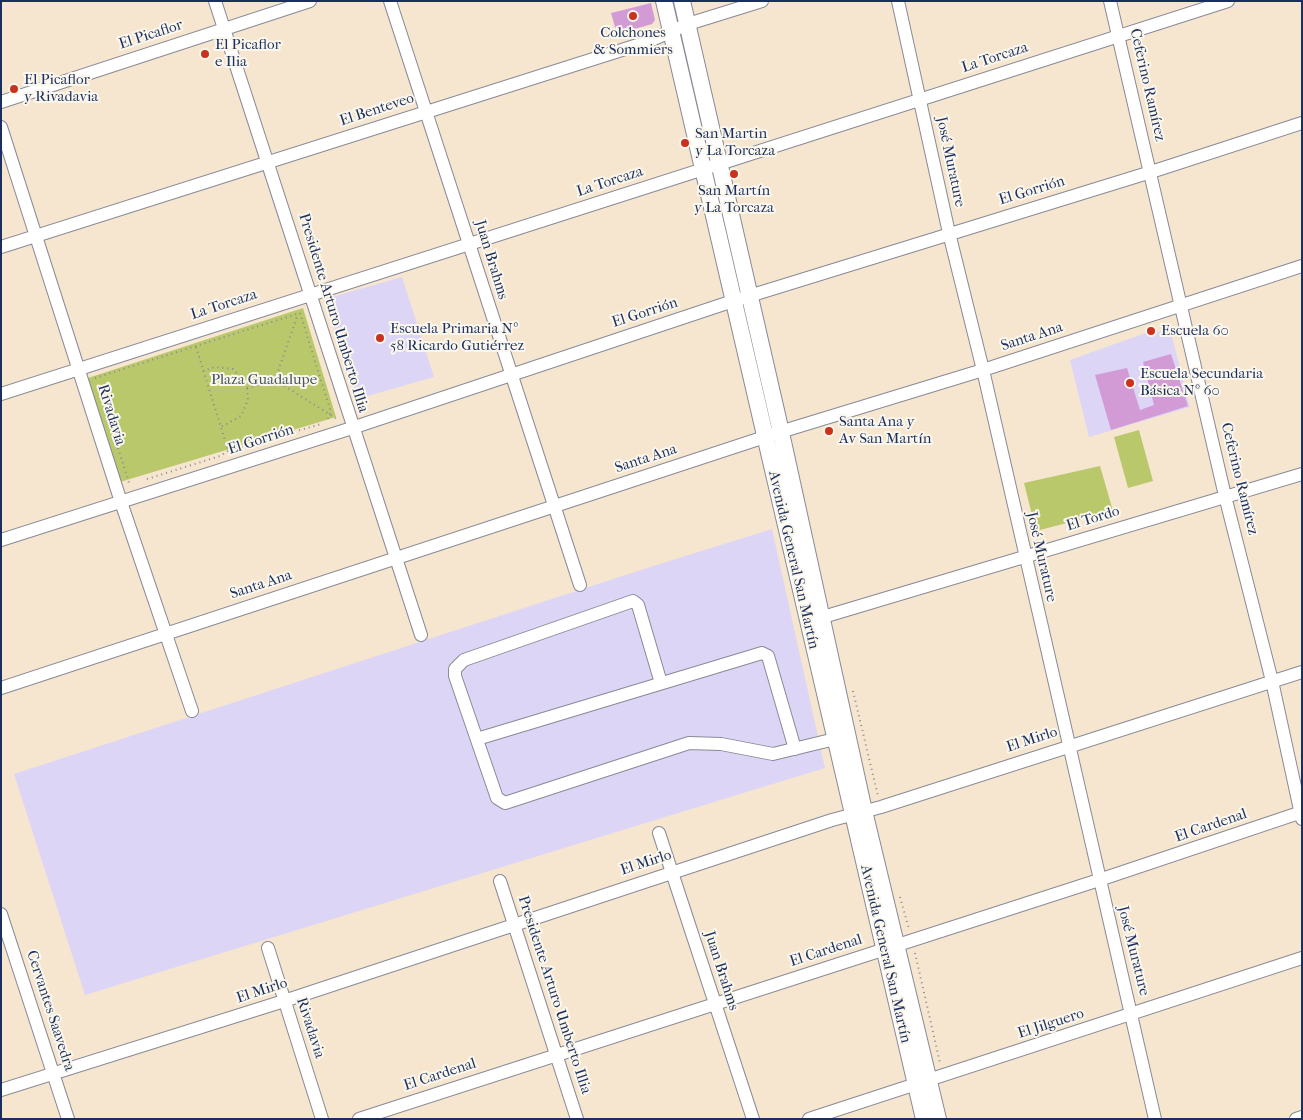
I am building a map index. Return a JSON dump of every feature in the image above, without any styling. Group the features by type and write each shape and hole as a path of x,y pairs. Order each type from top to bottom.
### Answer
{"main road":[{"name":"Avenida General San Martín","path":"664,1 702,168 741,299 858,813 922,1082 938,1119"},
{"name":"Avenida General San Martín","path":"682,1 718,164 741,299"},
{"name":"Avenida General San Martín","path":"922,1082 924,1119"}],"street":[{"name":"Presidente Arturo Umberto Illia","path":"215,1 316,308 352,428 421,635"},
{"name":"El Picaflor","path":"1,102 310,1"},
{"name":"Juan Brahms","path":"390,1 470,243 510,375 556,506 580,585"},
{"name":"El Benteveo","path":"1,247 647,42 688,24 762,1"},
{"name":"José Murature","path":"898,1 949,233 983,370 1099,880 1133,1014 1155,1119"},
{"name":"Ceferino Ramírez","path":"1110,1 1225,496 1272,681 1301,815"},
{"name":"La Torcaza","path":"1,394 82,376 192,333 1228,1"},
{"name":"El Gorrión","path":"1,540 352,428 741,299 949,233 1151,172 1302,123"},
{"name":"Rivadavia","path":"1,127 121,502 192,712"},
{"name":"Santa Ana","path":"1,688 773,434 983,370 1302,266"},
{"name":"El Tordo","path":"814,620 1302,474"},
{"path":"661,683 638,605 633,601 459,663 455,669 455,676 497,798 505,803 689,743 721,744 773,754 841,737"},
{"path":"477,739 766,653 795,749"},
{"name":"El Mirlo","path":"1,1090 284,1001 672,871 1302,672"},
{"name":"El Cardenal","path":"359,1119 1301,815"},
{"name":"Juan Brahms","path":"659,833 752,1119"},
{"name":"Presidente Arturo Umberto Illia","path":"500,881 577,1119"},
{"name":"Cervantes Saavedra","path":"1,914 68,1119"},
{"name":"Rivadavia","path":"268,948 322,1119"},
{"name":"El Jilguero","path":"809,1119 1302,958"},
{"path":"1296,1119 1302,1117"}],"path":[{"path":"82,376 196,346 316,308"},
{"path":"275,380 299,314"},
{"path":"139,482 220,456 228,451 327,422 330,415 299,314"},
{"path":"192,333 228,451"},
{"path":"204,371 215,367 233,369 243,379 246,388 248,400 241,416 221,427"},
{"path":"246,388 275,380 352,428"},
{"path":"117,489 130,485"}],"shaded area":[{"name":"Escuela Primaria Nº 58 Ricardo Gutiérrez","path":"402,277 434,377 357,399 325,299"},
{"name":"Escuela Secundaria Básica Nº 60","path":"1151,331 1171,333 1190,407 1089,437 1070,360"},
{"path":"772,529 825,768 85,995 14,774"}],"green space":[{"name":"Plaza Guadalupe","path":"303,308 336,417 120,482 88,378"},
{"path":"1139,430 1153,481 1128,488 1114,437"},
{"path":"1100,466 1113,511 1036,531 1024,483"}],"building":[{"name":"Colchones & Sommiers","path":"651,3 655,20 652,24 617,34 611,13"},
{"path":"1171,354 1188,406 1111,430 1095,375 1127,368 1140,410 1154,405 1143,362"}],"place":[{"name":"Colchones & Sommiers","path":"633,16"},
{"name":"El Picaflor e Ilia","path":"205,54"},
{"name":"El Picaflor y Rivadavia","path":"14,89"},
{"name":"San Martin y La Torcaza","path":"685,143"},
{"name":"San Martín y La Torcaza","path":"734,174"},
{"name":"Escuela 60","path":"1151,331"},
{"name":"Escuela Primaria Nº 58 Ricardo Gutiérrez","path":"380,338"},
{"name":"Escuela Secundaria Básica Nº 60","path":"1130,383"},
{"name":"Santa Ana y Av San Martín","path":"829,431"}]}
